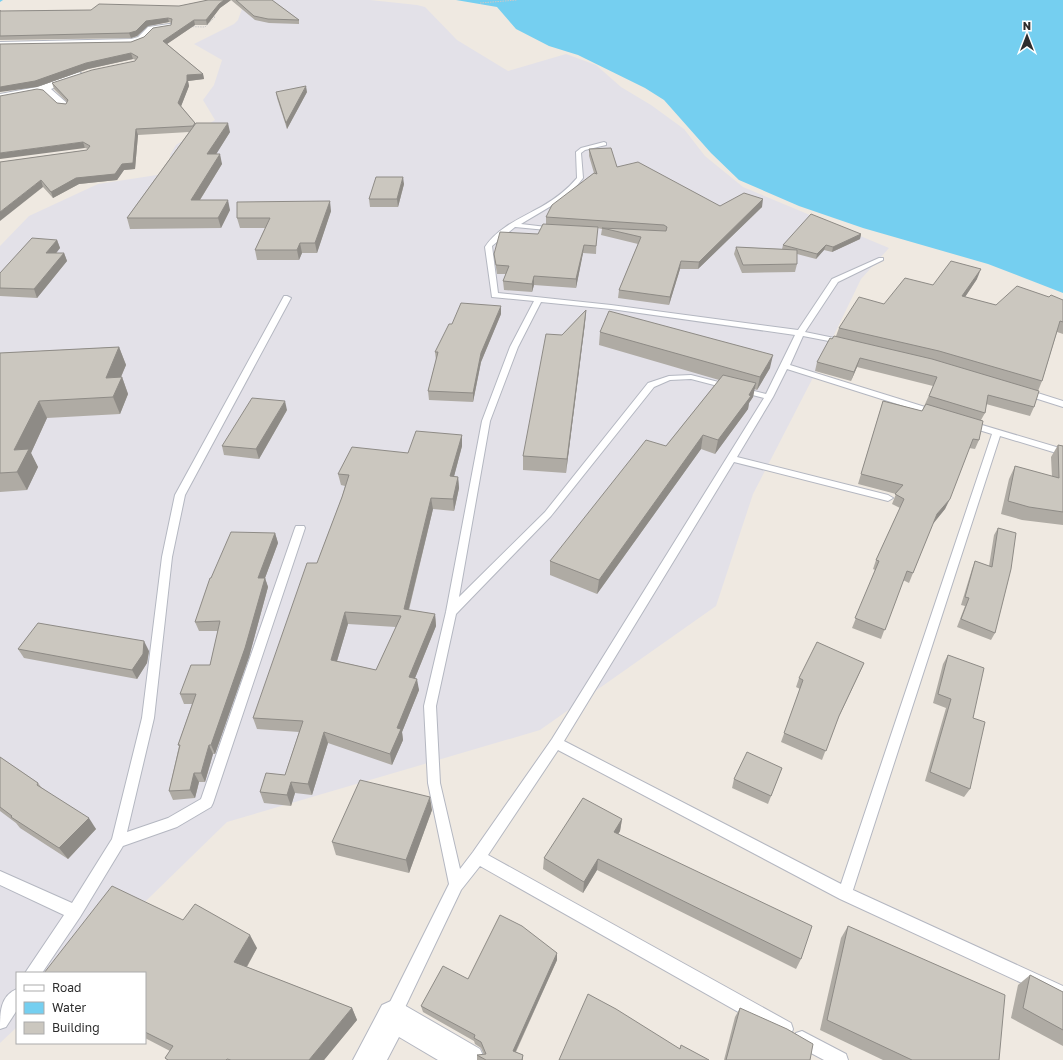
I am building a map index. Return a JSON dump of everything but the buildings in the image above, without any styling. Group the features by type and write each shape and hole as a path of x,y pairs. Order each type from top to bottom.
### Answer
{"street":[{"path":"0,45 132,42 141,39 151,29 169,26"},
{"path":"11,53 29,44"},
{"path":"0,97 39,90 91,72"},
{"path":"39,90 49,91 64,106"},
{"path":"369,1060 393,1016 469,1060"}],"lane":[{"path":"604,144 583,149 578,153 580,178 577,182 556,200 513,226 491,242 488,247 496,295 611,307 800,333 852,345"},
{"path":"513,226 562,230"},
{"path":"393,1016 456,885 478,857 556,743 769,397 800,333 835,281 881,259"},
{"path":"35,972 75,912 118,841 148,718 167,557 180,495 287,298"},
{"path":"456,885 434,783 430,706 450,612 486,421 514,347 538,300"},
{"path":"785,366 944,416"},
{"path":"450,612 548,514 651,386 669,378 692,377 769,397"},
{"path":"1019,390 1063,404"},
{"path":"960,421 1063,452"},
{"path":"845,894 997,433"},
{"path":"731,458 888,498"},
{"path":"118,841 172,823 206,803 300,528"},
{"path":"556,743 845,894 1063,994"},
{"path":"478,857 840,1060"},
{"path":"0,878 75,912"},
{"path":"0,1022 16,998"}],"path":[{"path":"480,3 517,0"},
{"path":"215,17 205,27 169,26 181,18 215,17"}],"shaded area":[{"path":"267,0 370,0 417,5 425,7 457,40 508,71 566,54 596,65 621,87 651,105 684,129 705,156 743,187 889,248 861,279 820,364 753,494 716,606 540,730 227,822 73,972 16,972 16,1028 0,1043 0,246 29,216 98,184 157,175 171,163 170,155 176,145 215,120 203,100 214,85 222,60 194,44 234,24 238,20 243,6"}],"water":[{"path":"456,0 1063,0 1063,293 988,264 863,228 799,206 739,180 711,153 664,100 645,88 578,55 549,46 516,29 497,7"}]}
